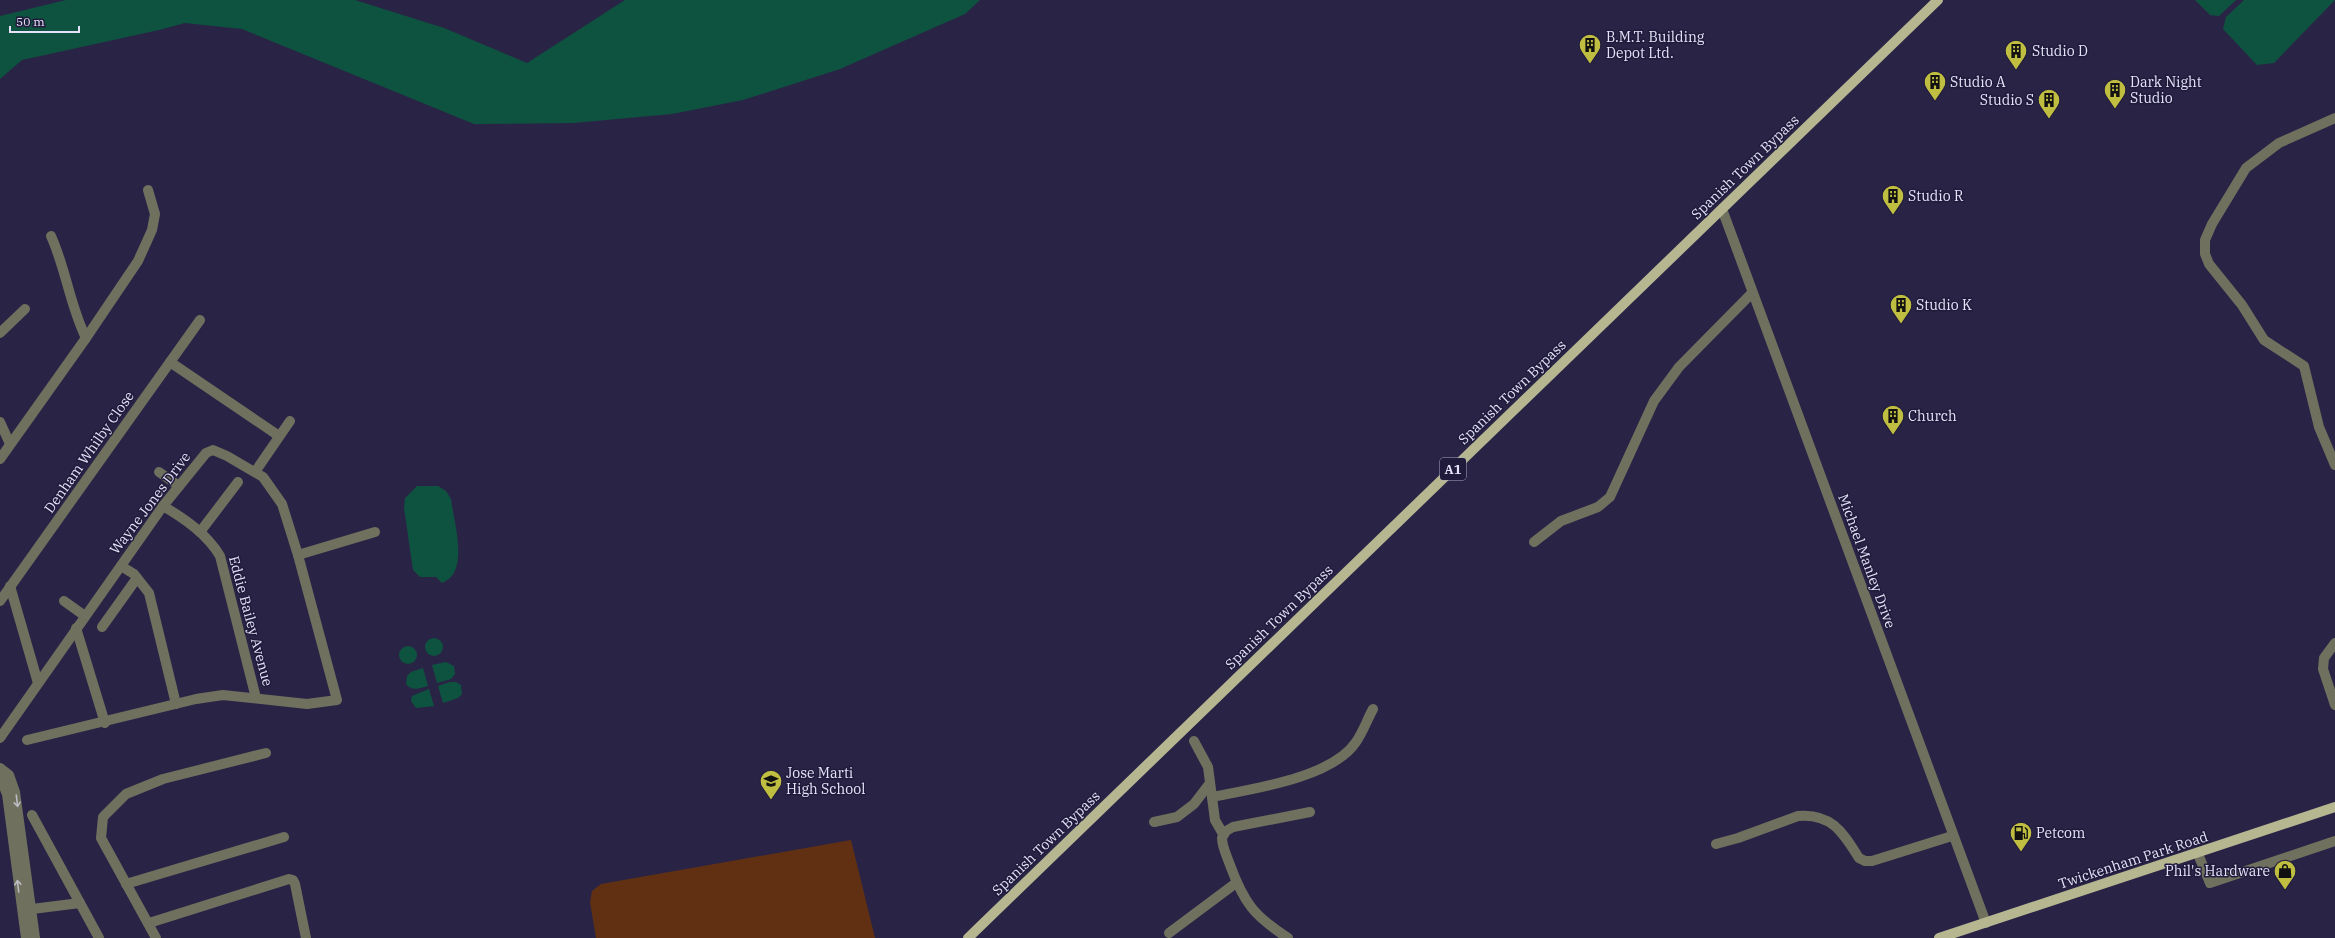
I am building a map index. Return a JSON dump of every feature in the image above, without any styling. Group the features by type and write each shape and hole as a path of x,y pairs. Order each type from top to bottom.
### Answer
{"main road":[{"name":"Spanish Town Bypass","path":"968,938 1938,0"},
{"name":"Twickenham Park Road","path":"1939,938 2335,808"}],"street":[{"path":"2335,118 2279,143 2246,168 2212,224 2205,240 2205,254 2209,264 2242,305 2264,340 2304,366 2319,427 2335,465"},
{"path":"0,459 86,338 146,246 152,230 154,214 148,190"},
{"name":"Michael Manley Drive","path":"1722,209 1752,293 1774,346 1952,836 1986,923"},
{"path":"50,236 60,255 76,312 86,338"},
{"path":"1534,542 1561,521 1598,507 1610,497 1654,402 1679,368 1752,293"},
{"path":"0,333 25,309"},
{"name":"Denham Whilby Close","path":"0,601 200,320"},
{"path":"170,362 279,436"},
{"path":"255,472 290,420"},
{"path":"0,422 10,444"},
{"name":"Wayne Jones Drive","path":"0,738 163,506 210,451 227,456 263,477 282,504 298,555 337,700 307,704 256,698"},
{"path":"159,472 179,486"},
{"path":"200,532 238,482"},
{"name":"Eddie Bailey Avenue","path":"163,506 213,543 220,556 256,698"},
{"path":"298,555 375,532"},
{"path":"121,566 137,578 149,594 176,704"},
{"path":"102,627 137,578"},
{"path":"10,586 38,683"},
{"path":"64,601 85,616"},
{"path":"76,628 105,722"},
{"path":"2335,643 2324,658 2323,668 2335,705"},
{"path":"27,740 223,694 256,698"},
{"path":"1212,797 1291,781 1339,759 1356,743 1373,709"},
{"path":"1194,741 1208,768 1216,820 1223,834 1222,843 1236,883 1247,904 1262,921 1288,938"},
{"path":"156,938 149,922 101,838 103,817 126,794 163,779 266,753"},
{"path":"0,768 9,775 14,785 26,910 26,938"},
{"path":"0,777 7,794 26,910 36,938"},
{"path":"1154,822 1177,817 1194,804 1210,783"},
{"path":"1223,834 1234,826 1310,812"},
{"path":"32,815 99,938"},
{"path":"1716,844 1738,838 1798,816 1808,815 1816,815 1836,826 1859,858 1865,861 1872,861 1952,836"},
{"path":"126,884 284,837"},
{"path":"2198,854 2210,883 2335,841"},
{"path":"149,922 289,879 293,880 295,884 306,938"},
{"path":"1169,933 1236,883"},
{"path":"26,910 80,903"}],"shaded area":[{"path":"66,0 355,0 444,28 527,63 625,0 980,0 965,14 840,69 743,100 672,114 573,123 474,124 242,29 185,23 22,60 0,79 0,16"},
{"path":"2195,0 2236,0 2219,16 2210,15"},
{"path":"2244,0 2335,0 2274,63 2257,65 2223,29 2226,17"},
{"path":"417,486 438,486 446,491 451,499 457,533 458,558 456,569 451,578 442,583 436,577 420,577 413,570 404,508 405,498"},
{"path":"434,638 440,641 443,647 440,653 434,656 428,653 425,647 428,641"},
{"path":"408,646 414,649 417,655 414,661 408,664 402,661 399,655 402,649"},
{"path":"446,662 454,666 455,674 451,679 437,683 432,665"},
{"path":"423,668 428,686 413,689 408,686 406,684 407,676 411,672"},
{"path":"450,682 456,682 461,685 462,694 458,698 443,703 438,686"},
{"path":"429,689 434,706 416,708 411,701 412,696"},
{"path":"851,840 875,938 596,938 590,902 592,891 601,884"}],"place":[{"name":"B.M.T. Building Depot Ltd.","path":"1590,64"},
{"name":"Studio D","path":"2016,70"},
{"name":"Studio A","path":"1935,102"},
{"name":"Dark Night Studio","path":"2115,110"},
{"name":"Studio S","path":"2049,120"},
{"name":"Studio R","path":"1893,216"},
{"name":"Studio K","path":"1901,324"},
{"name":"Church","path":"1893,436"},
{"name":"Jose Marti High School","path":"771,800"},
{"name":"Petcom","path":"2021,852"},
{"name":"Phil's Hardware","path":"2285,890"}]}
